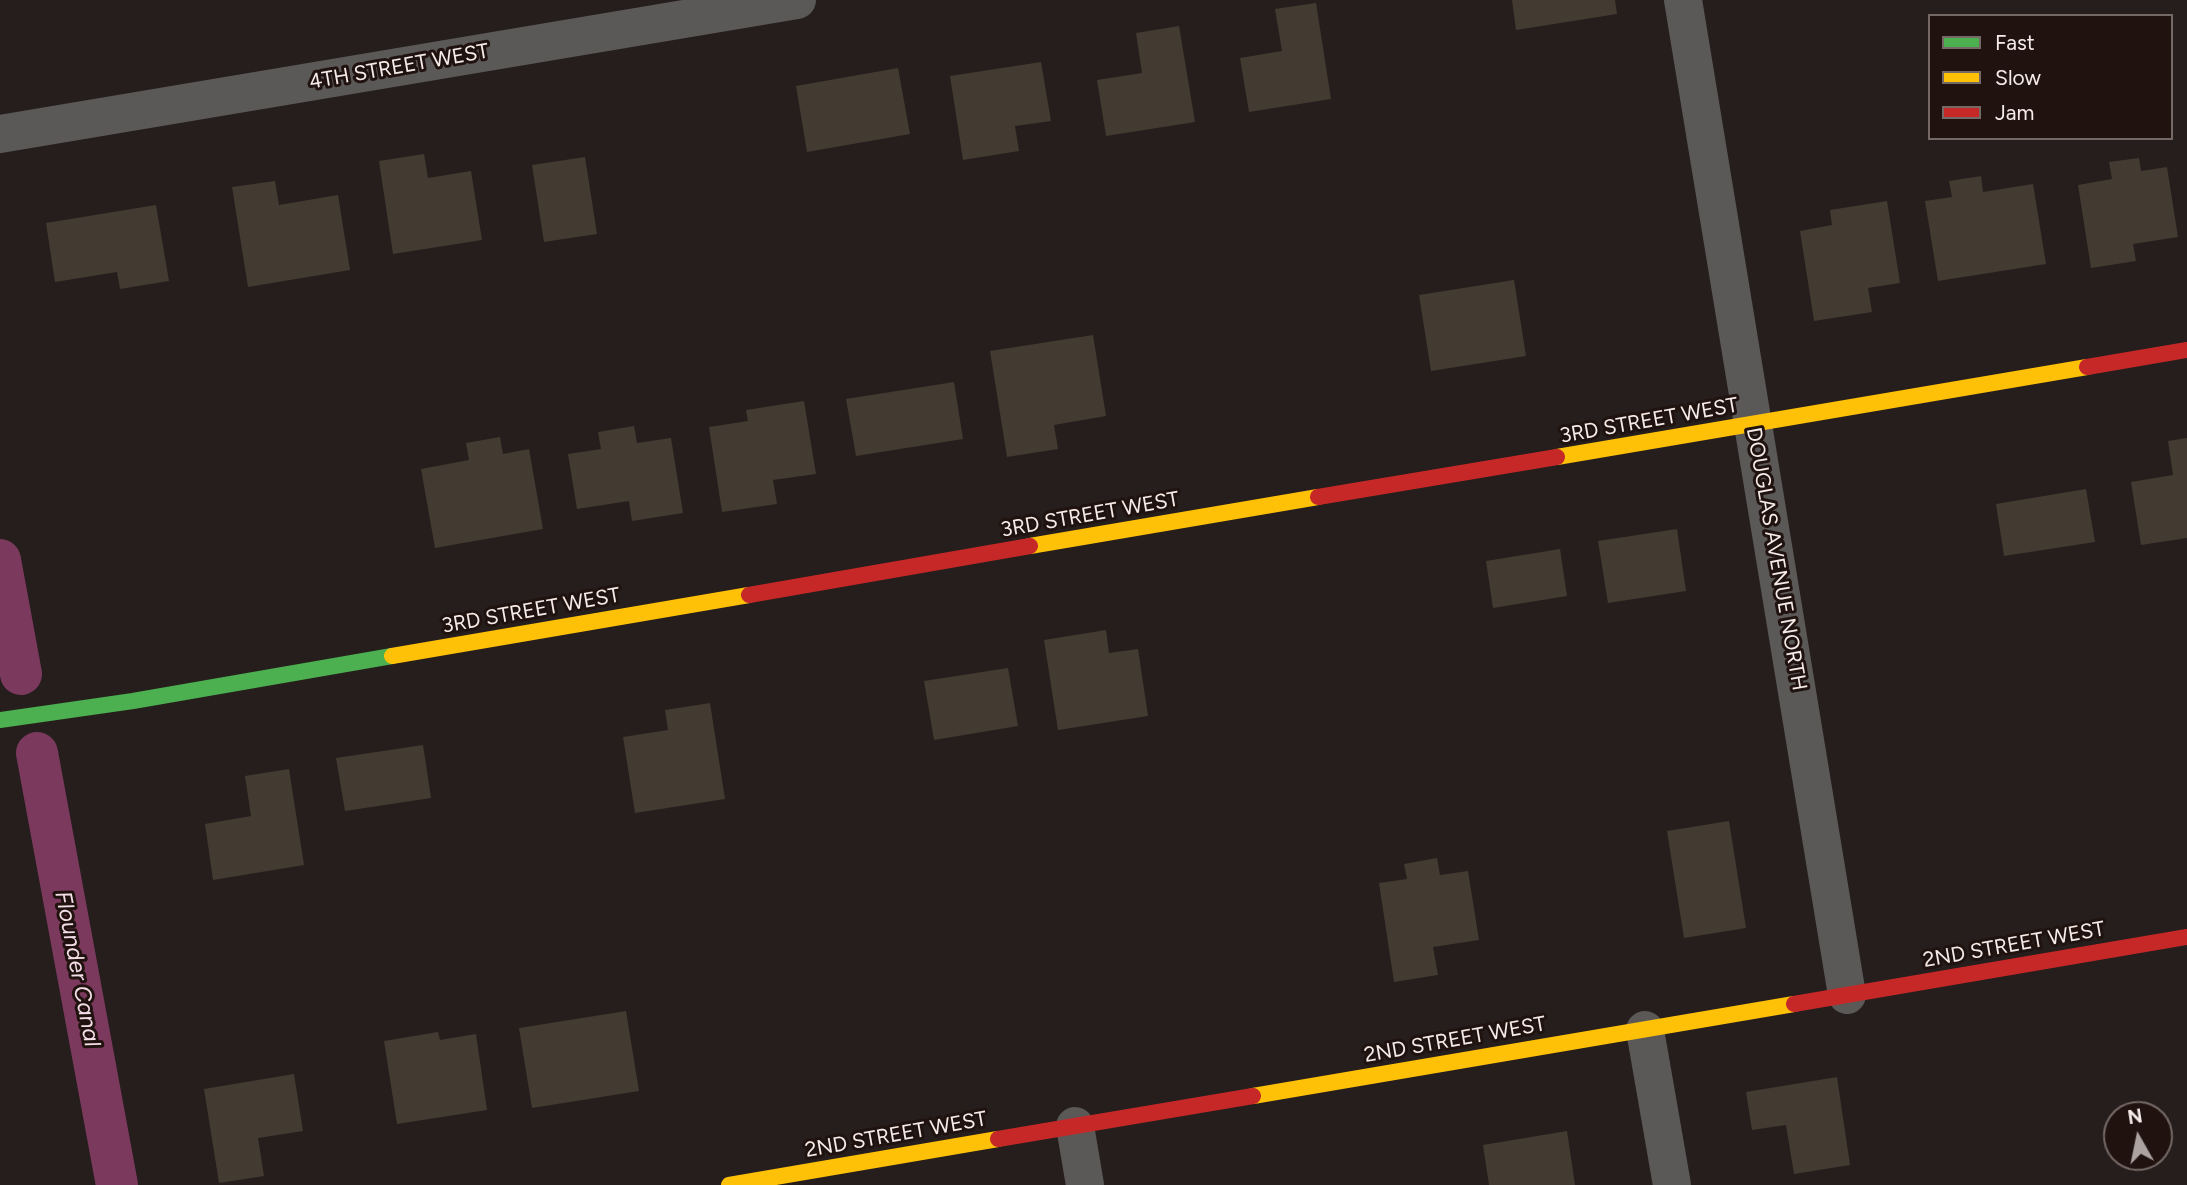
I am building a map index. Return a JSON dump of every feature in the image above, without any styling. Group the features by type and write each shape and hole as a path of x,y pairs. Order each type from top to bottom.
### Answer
{"street":[{"name":"4TH STREET WEST","path":"0,134 797,0"},
{"name":"DOUGLAS AVENUE NORTH","path":"1683,0 1847,995"},
{"name":"3RD STREET WEST","path":"0,720 134,701 2187,351"},
{"name":"2ND STREET WEST","path":"729,1185 2187,937"},
{"path":"1646,1030 1672,1185"},
{"path":"1075,1126 1085,1185"}],"building":[{"path":"1512,0 1615,0 1617,14 1516,30"},
{"path":"1316,3 1331,99 1249,112 1240,58 1282,51 1275,9"},
{"path":"1179,26 1195,122 1106,136 1097,80 1142,73 1136,33"},
{"path":"1041,62 1051,121 1015,126 1019,151 963,160 950,76"},
{"path":"898,68 910,134 807,152 796,86"},
{"path":"424,154 428,178 471,171 482,240 393,254 379,161"},
{"path":"585,157 597,234 544,242 532,165"},
{"path":"2139,158 2141,171 2167,167 2178,237 2133,244 2136,261 2091,268 2078,185 2112,179 2109,162"},
{"path":"1981,176 1983,192 2033,184 2046,264 1938,281 1925,201 1952,197 1949,181"},
{"path":"275,181 279,205 338,195 350,270 248,287 232,187"},
{"path":"1887,201 1900,283 1868,288 1872,312 1814,321 1800,231 1832,225 1830,210"},
{"path":"156,205 169,281 120,289 117,272 55,282 46,223"},
{"path":"1514,280 1526,356 1431,371 1419,295"},
{"path":"1093,335 1106,416 1054,425 1058,449 1007,457 990,351"},
{"path":"954,382 963,439 856,456 846,399"},
{"path":"804,401 816,474 773,480 777,504 722,512 709,427 748,421 746,410"},
{"path":"634,426 637,443 671,438 683,513 632,521 629,501 577,509 568,454 601,449 598,432"},
{"path":"500,437 503,454 529,449 543,529 435,548 421,469 469,460 466,443"},
{"path":"2187,438 2187,538 2141,545 2131,482 2173,475 2168,441"},
{"path":"2086,489 2095,542 2004,556 1996,504"},
{"path":"1677,529 1686,591 1608,603 1598,541"},
{"path":"1560,549 1567,596 1493,608 1486,561"},
{"path":"1106,630 1109,653 1138,649 1148,716 1058,730 1044,640"},
{"path":"1008,668 1018,726 934,740 924,681"},
{"path":"710,703 725,799 635,813 623,737 668,730 665,710"},
{"path":"423,745 431,798 345,811 336,758"},
{"path":"289,769 304,865 213,880 205,824 251,816 245,776"},
{"path":"1729,821 1746,928 1684,938 1667,831"},
{"path":"1437,858 1440,875 1468,871 1479,940 1433,947 1438,975 1394,982 1379,883 1407,879 1404,864"},
{"path":"626,1011 639,1091 532,1108 519,1028"},
{"path":"438,1032 440,1040 476,1034 487,1110 397,1124 384,1041"},
{"path":"294,1074 303,1131 258,1138 264,1176 219,1183 204,1089"},
{"path":"1837,1077 1850,1165 1794,1174 1786,1125 1752,1130 1746,1092"},
{"path":"1567,1131 1575,1185 1489,1185 1483,1145"}],"waterway":[{"name":"Flounder Canal","path":"0,560 21,674"},
{"name":"Flounder Canal","path":"37,753 117,1185"}],"traffic: fast":[{"path":"0,720 133,701 392,656"}],"traffic: slow":[{"path":"1557,457 2087,367"},
{"path":"1030,546 1318,497"},
{"path":"392,656 749,595"},
{"path":"1253,1096 1794,1004"},
{"path":"729,1185 998,1139"}],"traffic: jam":[{"path":"2087,367 2187,350"},
{"path":"1318,497 1557,457"},
{"path":"749,595 1030,546"},
{"path":"1794,1004 2187,937"},
{"path":"998,1139 1253,1096"}]}
